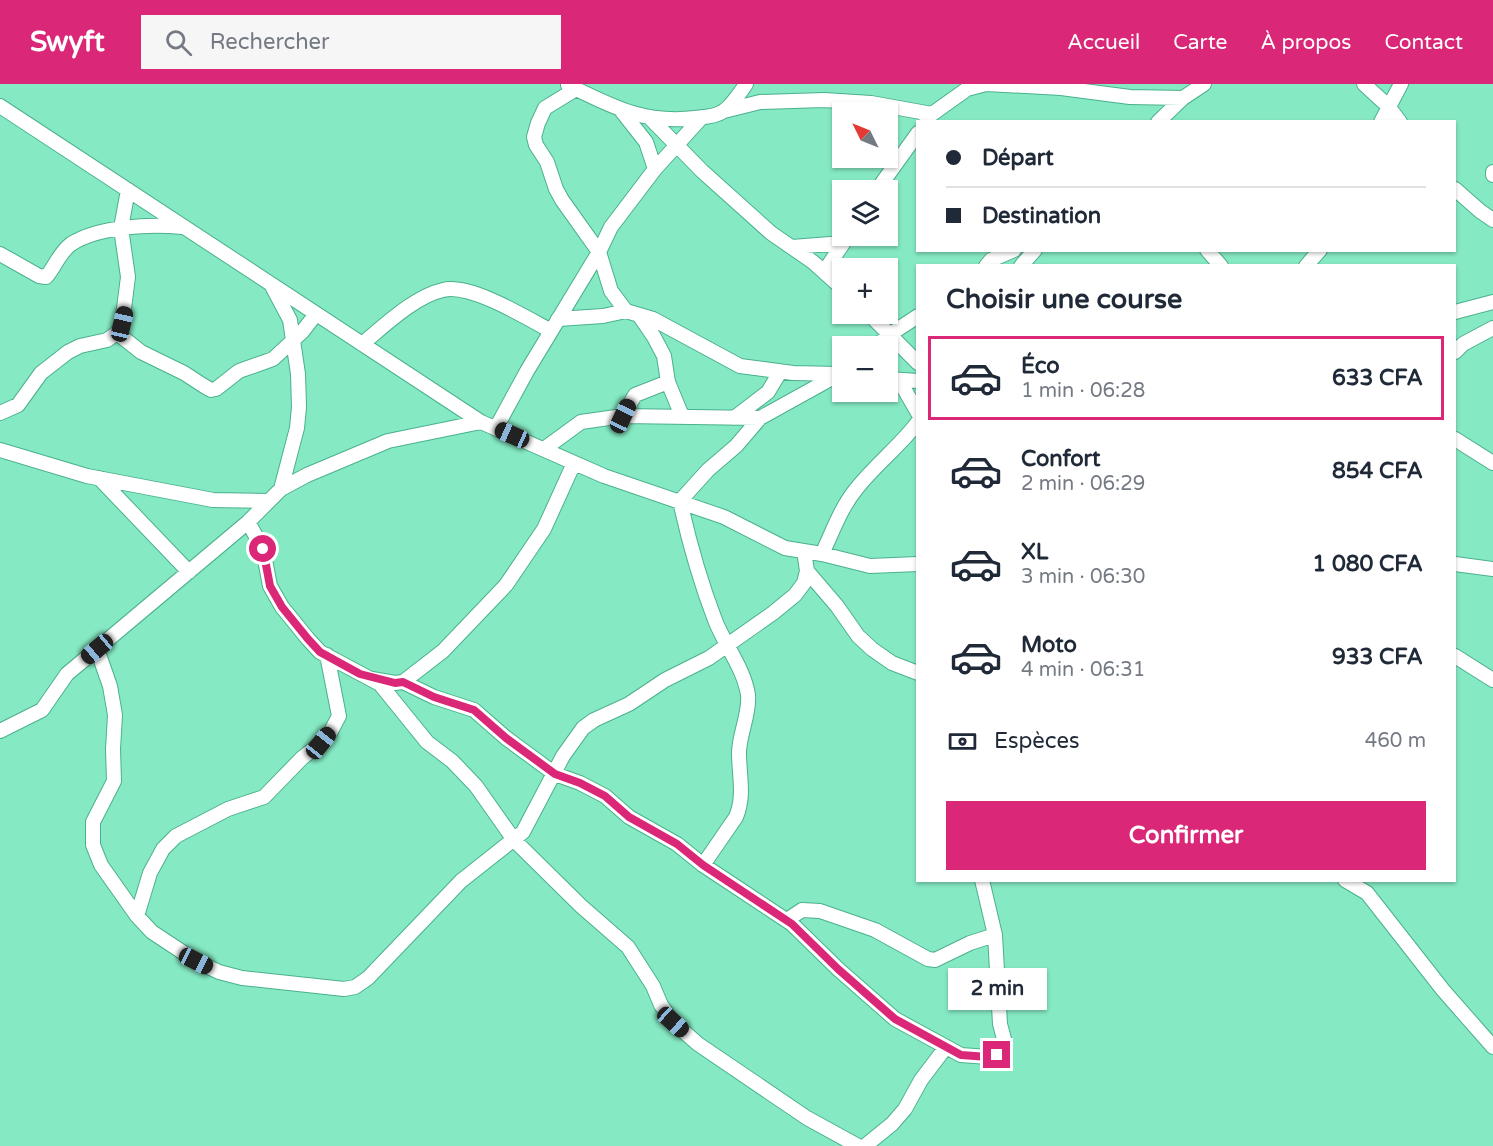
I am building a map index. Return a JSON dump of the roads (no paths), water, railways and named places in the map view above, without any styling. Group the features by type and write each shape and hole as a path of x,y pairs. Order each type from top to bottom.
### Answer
{"street":[{"path":"724,111 746,84"},
{"path":"682,416 668,382 664,356 654,337 610,291 599,252 556,189 550,167 536,145 534,137 544,108 572,86 620,109 651,119 679,120 702,117 760,102 824,100 871,103 929,118 967,89 986,84 1061,88 1130,98 1183,98"},
{"path":"1160,120 1183,98 1204,84"},
{"path":"1364,84 1388,106 1398,120"},
{"path":"1382,120 1401,84"},
{"path":"0,106 481,422 604,476 724,517 784,548 822,554 870,566 914,563"},
{"path":"620,109 646,142 656,169"},
{"path":"496,428 527,371 599,252 610,227 656,169 702,117"},
{"path":"651,119 702,171 771,233 832,279"},
{"path":"884,180 916,136"},
{"path":"0,413 18,405 41,373 68,352 80,346 107,340 117,333 125,311 128,277 121,228 128,190"},
{"path":"1456,190 1493,220"},
{"path":"144,226 154,207"},
{"path":"0,254 39,276 46,277 54,262 71,245 121,228 184,227"},
{"path":"792,247 832,241"},
{"path":"824,272 841,246"},
{"path":"988,264 991,260 1009,252"},
{"path":"1023,264 1033,252"},
{"path":"1209,252 1219,264"},
{"path":"1308,264 1318,252"},
{"path":"272,286 290,320 298,374 297,428 282,489"},
{"path":"362,344 420,300 450,289 465,291 555,325 632,313 653,319 740,366 787,373 832,374"},
{"path":"1456,312 1493,302"},
{"path":"117,333 141,352 184,373 211,390 222,387 239,371 273,359 316,314"},
{"path":"889,335 916,317"},
{"path":"879,324 916,361"},
{"path":"1456,351 1463,344 1493,328"},
{"path":"664,356 680,335"},
{"path":"787,373 799,396"},
{"path":"734,418 768,392 787,373"},
{"path":"680,501 760,418 832,379"},
{"path":"898,380 916,381"},
{"path":"623,416 635,395 668,382"},
{"path":"898,386 916,410"},
{"path":"544,450 581,422 623,416 760,418"},
{"path":"0,731 42,710 67,674 248,522 282,489 307,475 388,441 481,422"},
{"path":"822,554 850,497 916,424"},
{"path":"1456,440 1493,463"},
{"path":"0,450 99,478 213,500 269,501"},
{"path":"395,686 443,651 506,585 544,529 574,463"},
{"path":"99,478 189,572"},
{"path":"680,501 688,539 716,622 744,682 748,696 739,752 740,808 703,865"},
{"path":"248,522 263,549 270,586 282,607 308,639 327,655 366,676 474,710 506,738 555,774 580,783 605,796 629,817 677,844 703,865 787,920 895,1019 961,1055 988,1057 997,1055 1004,1040 1000,1024 994,935 982,882"},
{"path":"97,649 110,686 115,715 112,749 114,781 93,822 93,845 101,865 137,916 152,932 196,961 219,972 242,978 344,989 355,987 368,978 473,869 523,832 563,756 583,728 594,720 629,704 665,680 709,658 795,595 804,583 807,571 804,551"},
{"path":"1456,564 1493,569"},
{"path":"807,571 837,606 858,636 892,663 916,672"},
{"path":"137,916 150,873 163,849 176,836 228,809 264,797 331,731 339,716 327,655"},
{"path":"1456,657 1493,680"},
{"path":"333,678 366,676"},
{"path":"395,686 427,742 452,761 476,786 514,840 581,906 628,947 653,986 667,1014 698,1044 807,1119 858,1146"},
{"path":"534,759 563,756"},
{"path":"563,756 580,783"},
{"path":"1348,882 1367,893 1443,990 1493,1047"},
{"path":"787,920 802,910 820,911 876,930 928,959 935,960 970,943 994,935"},
{"path":"865,1146 892,1124 905,1109 921,1080 946,1047"}]}
